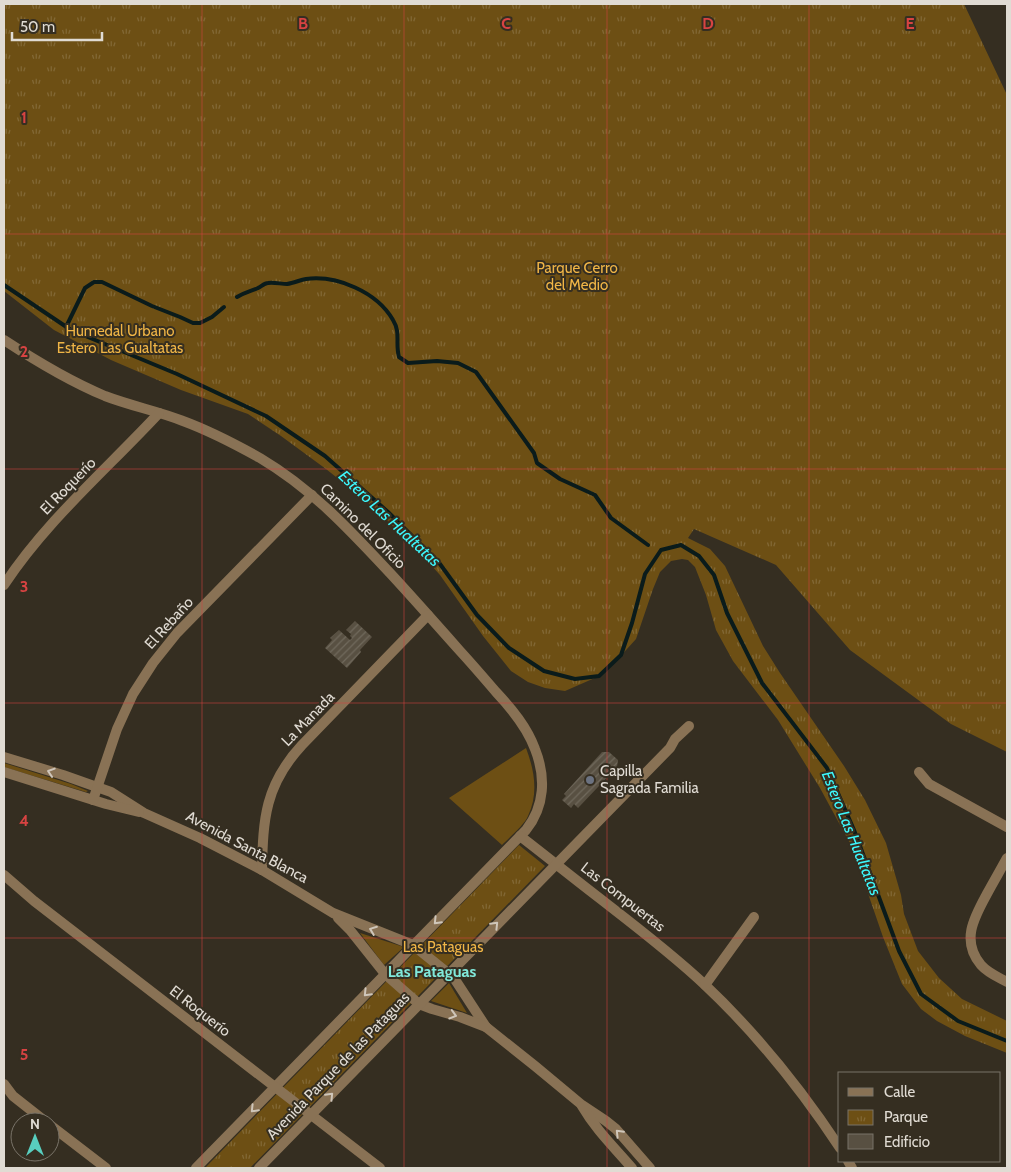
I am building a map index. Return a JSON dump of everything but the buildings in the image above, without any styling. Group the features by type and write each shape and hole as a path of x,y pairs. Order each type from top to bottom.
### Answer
{"street":[{"name":"Camino del Oficio","path":"4,340 48,368 82,386 206,430 244,449 276,468 312,495 350,529 513,711 524,726 532,743 541,769 542,778 541,799 538,810 533,820 520,836"},
{"name":"El Roquerío","path":"4,585 47,528 159,413"},
{"name":"El Rebaño","path":"94,800 110,748 125,711 153,663 177,633 312,495"},
{"name":"La Manada","path":"262,870 265,813 274,786 285,766 302,745 428,615"},
{"name":"Avenida Parque de las Pataguas","path":"259,1168 670,748 675,739 689,726"},
{"name":"Avenida Santa Blanca","path":"4,757 111,792 144,812 262,870 333,913 413,945 454,978 486,1027 582,1105 616,1129 650,1168"},
{"name":"Avenida Santa Blanca","path":"4,772 125,809 144,812"},
{"path":"919,772 929,784 1007,827"},
{"name":"Las Compuertas","path":"520,836 663,948 705,985 776,1062 813,1109 838,1145"},
{"name":"Avenida Parque de las Pataguas","path":"196,1168 520,836"},
{"path":"1007,858 976,914 971,929 971,936 974,951 982,965 994,975 1007,982"},
{"name":"El Roquerío","path":"4,874 34,901 380,1168"},
{"name":"Avenida Santa Blanca","path":"333,913 350,930 385,974 419,1004 486,1027"},
{"path":"705,985 754,917"},
{"path":"4,1084 8,1094 32,1112"},
{"name":"Avenida Santa Blanca","path":"582,1105 601,1134 632,1168"},
{"path":"60,1133 106,1168"}],"green space":[{"name":"Parque Cerro del Medio","path":"4,4 964,4 1007,95 1007,752 951,724 850,650 776,565 694,529 688,538 710,549 725,566 763,646 865,800 886,843 901,895 904,914 918,951 939,978 962,999 1007,1021 1007,1053 965,1036 937,1021 921,1009 902,984 883,937 852,847 820,788 778,720 733,661 716,630 706,595 695,567 688,560 671,561 660,572 636,639 617,660 597,677 565,691 545,688 528,682 511,671 483,636 440,575 413,545 365,500 326,469 248,414 181,390 111,360 54,330 4,291"},
{"path":"526,748 533,773 533,799 524,823 502,845 449,798"},
{"path":"4,763 88,791 86,792 4,767"},
{"name":"Las Pataguas","path":"519,845 545,866 250,1168 205,1168"},
{"path":"360,933 404,947 384,965"},
{"path":"449,983 467,1013 431,1001"}],"waterway":[{"path":"237,297 267,283 287,284 318,278 343,283 367,294 377,301 393,320 397,329 399,357 408,363 437,361 458,363 476,372 534,453 537,463 560,479 595,495 611,518 648,545"},
{"path":"66,327 85,288 94,282 102,282 193,323 200,323 212,317 224,307"},
{"name":"Estero Las Hualtatas","path":"4,285 71,330 177,374 266,416 325,456 388,512 440,564 477,615 509,648 544,671 575,679 599,676 621,655 645,574 661,550 681,545 699,556 714,575 727,613 762,683 827,768 854,830 899,951 921,994 958,1021 1007,1041"}],"place":[{"name":"Capilla Sagrada Familia","path":"590,780"}],"district":[{"name":"Las Pataguas","path":"432,971"}],"park label":[{"name":"Humedal Urbano Estero Las Gualtatas","path":"120,340"}]}
